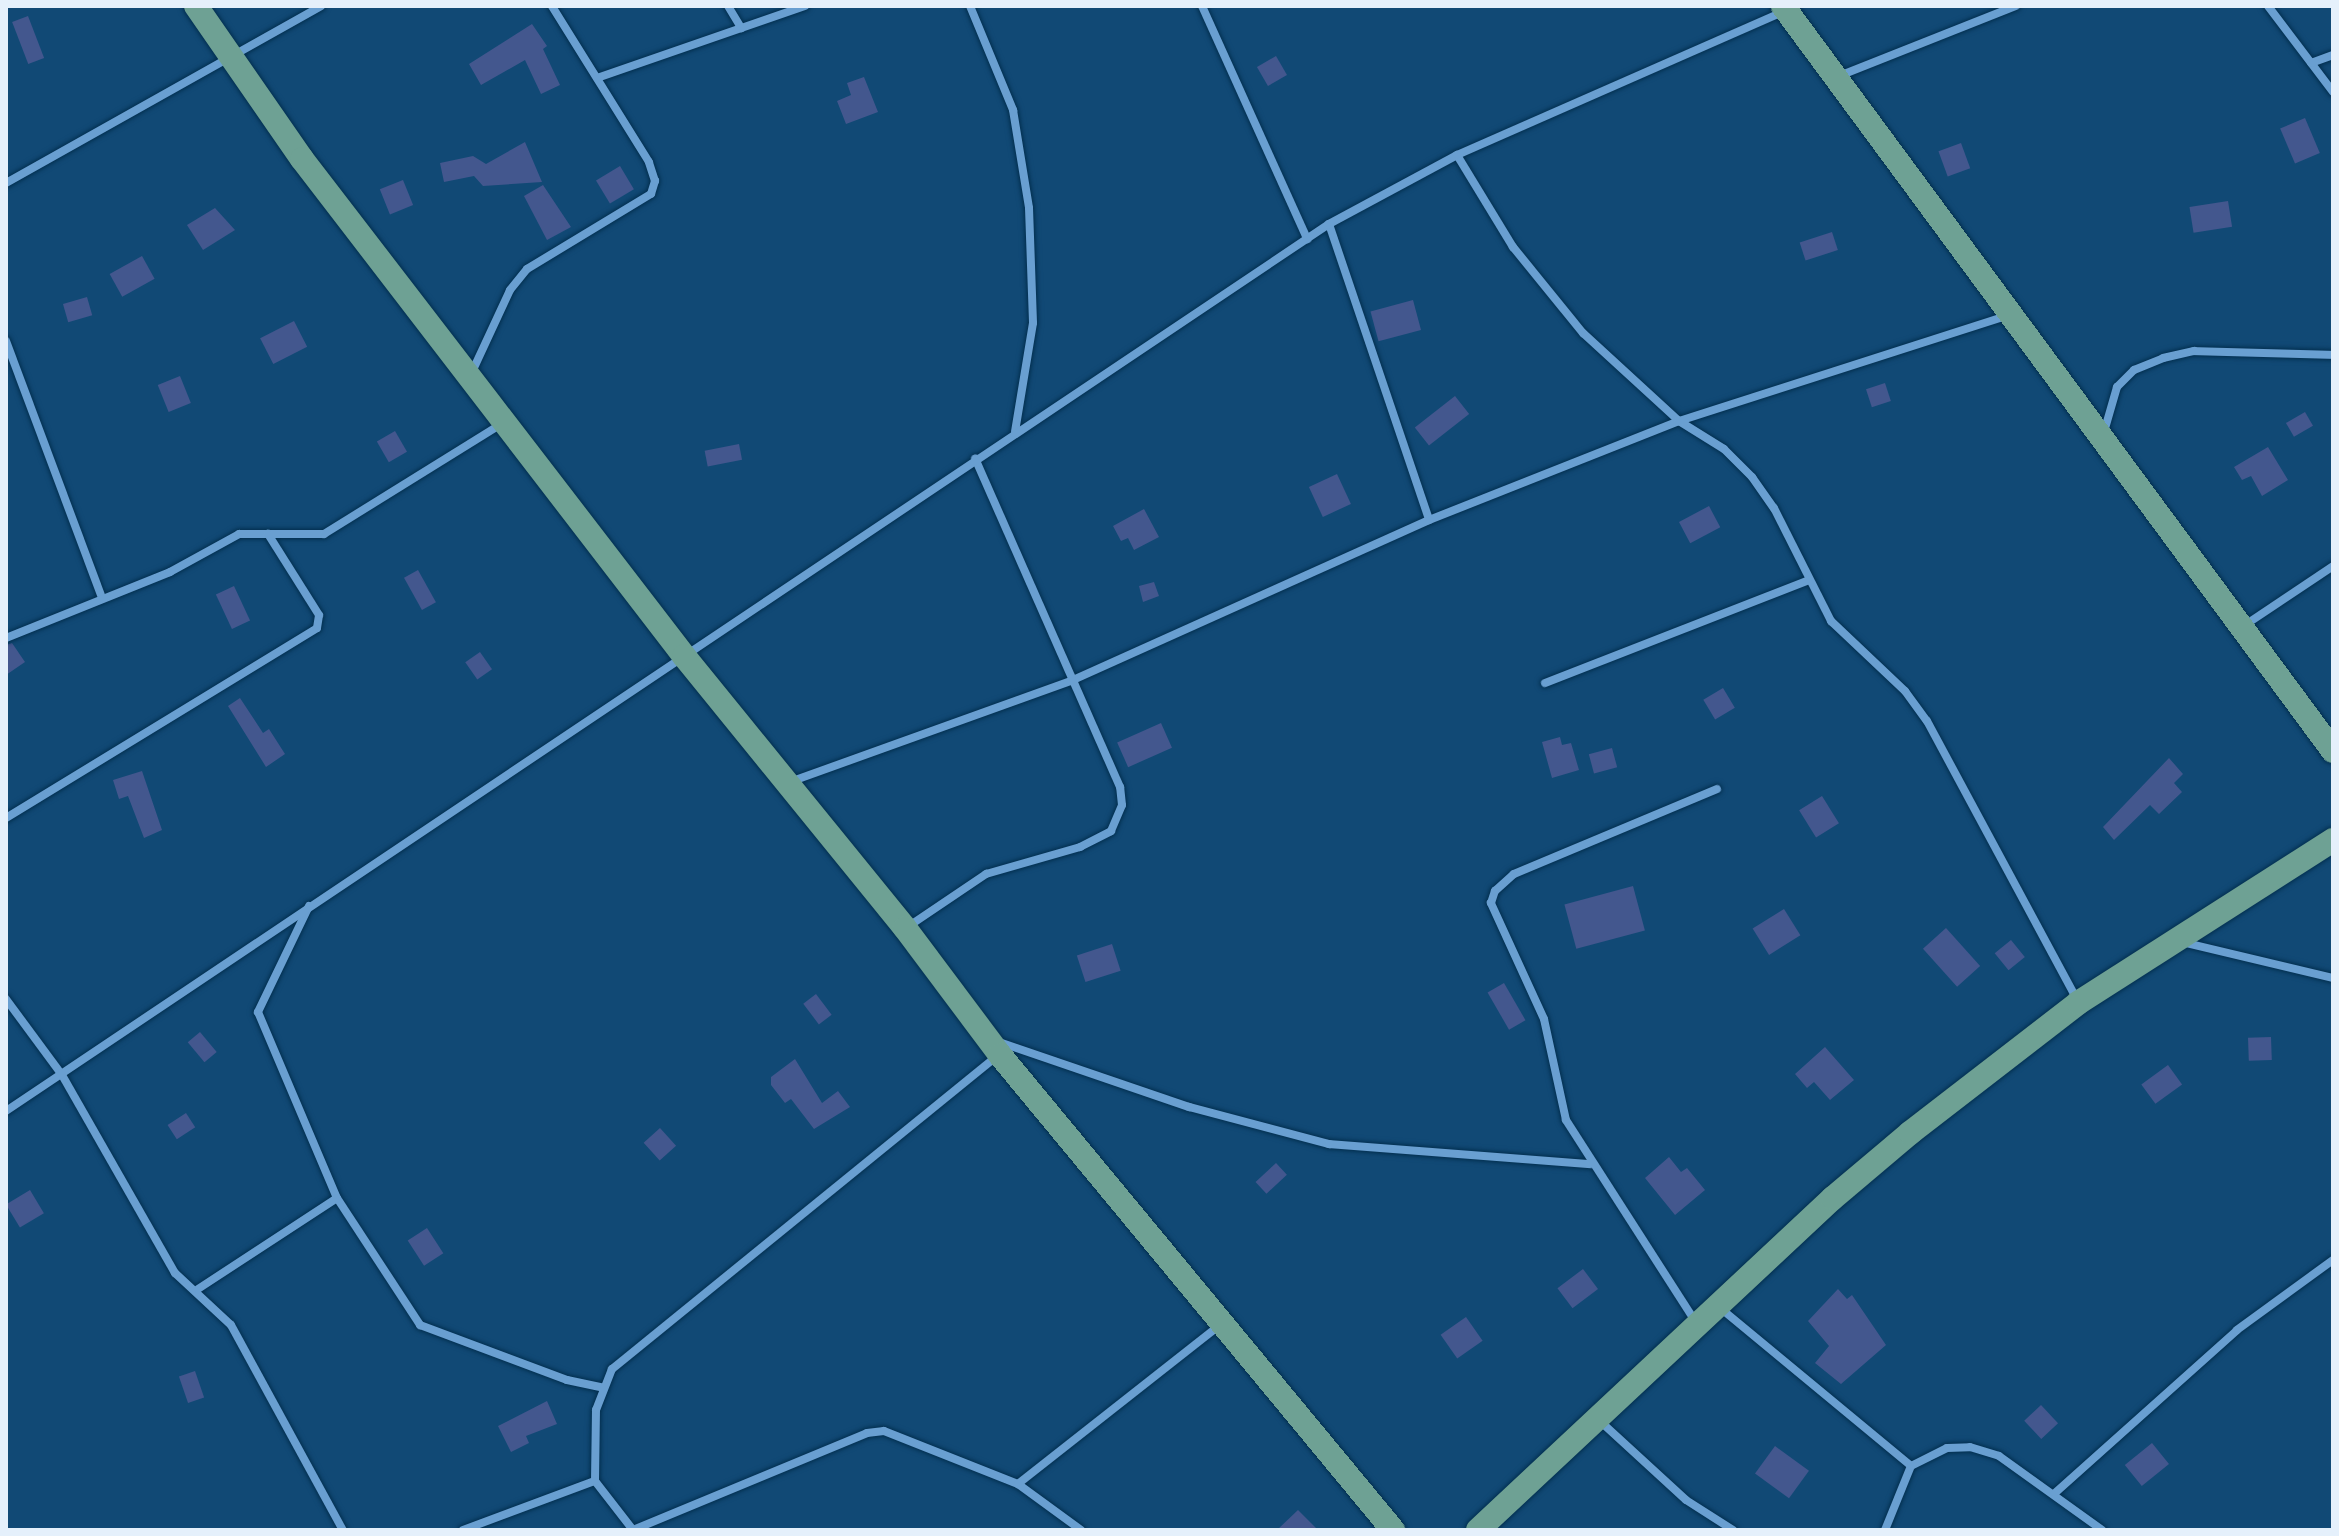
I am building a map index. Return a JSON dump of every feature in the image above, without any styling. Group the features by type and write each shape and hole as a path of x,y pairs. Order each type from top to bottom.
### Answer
{"street":[{"path":"196,6 469,379 684,656 905,928 994,1047 1393,1530"},
{"path":"6,183 321,6"},
{"path":"469,379 510,290 527,269 651,194 655,181 649,162 552,6"},
{"path":"728,6 741,28"},
{"path":"597,78 805,6"},
{"path":"970,6 1013,110 1029,208 1033,323 1015,432"},
{"path":"1202,6 1307,239"},
{"path":"1838,77 2016,6"},
{"path":"2268,6 2333,92"},
{"path":"6,1111 1329,224 1457,155 1785,8 2013,313 2333,751"},
{"path":"2311,63 2333,55"},
{"path":"1457,155 1513,247 1583,333 1679,421 1724,449 1752,477 1774,508 1807,581 1831,621 1905,691 1927,721 2078,1003"},
{"path":"1329,224 1429,520"},
{"path":"786,784 1073,680 1429,520 1679,421 2013,313"},
{"path":"6,341 101,595"},
{"path":"2103,437 2117,387 2134,370 2163,358 2194,351 2333,355"},
{"path":"6,638 101,595 170,572 239,534 324,534 504,422"},
{"path":"905,928 986,874 1080,847 1116,824 1122,805 1120,787 975,459"},
{"path":"6,818 317,628 319,615 268,534"},
{"path":"2241,627 2333,566"},
{"path":"1545,683 1807,581"},
{"path":"1698,1325 1590,1164 1566,1120 1544,1019 1495,921 1495,891 1514,874 1717,789"},
{"path":"1478,1530 1717,1306 1899,1142 2078,1003 2333,840"},
{"path":"309,905 258,1012 337,1198 420,1325 567,1380 601,1387"},
{"path":"2175,940 2333,978"},
{"path":"6,999 62,1075 175,1273 198,1289 231,1325 343,1530"},
{"path":"994,1047 1189,1107 1329,1144 1590,1164"},
{"path":"994,1047 631,1351 601,1387 596,1410 595,1481 633,1530 867,1433 884,1431 1018,1484 1081,1530"},
{"path":"198,1289 337,1198"},
{"path":"2055,1493 2237,1330 2333,1260"},
{"path":"1717,1306 1911,1466"},
{"path":"1018,1484 1222,1323"},
{"path":"1597,1419 1686,1500 1733,1530"},
{"path":"1885,1530 1911,1466 1947,1448 1970,1447 1999,1456 2055,1493 2102,1530"},
{"path":"463,1530 595,1481"}],"building":[{"path":"28,16 44,58 28,64 12,22"},
{"path":"532,24 547,46 543,49 560,85 541,94 525,60 481,85 469,64"},
{"path":"1276,56 1287,75 1268,86 1257,67"},
{"path":"864,77 878,112 846,124 837,101 851,95 847,83"},
{"path":"2305,118 2320,153 2295,164 2280,129"},
{"path":"525,142 542,182 483,186 474,176 444,182 440,163 473,156 486,164"},
{"path":"1961,143 1970,168 1948,177 1938,151"},
{"path":"620,166 634,189 610,204 596,180"},
{"path":"403,180 413,205 390,214 380,189"},
{"path":"543,185 571,227 547,240 524,196"},
{"path":"2228,201 2232,227 2194,233 2189,207"},
{"path":"215,208 235,230 203,250 187,225"},
{"path":"1832,232 1838,250 1806,261 1800,243"},
{"path":"142,256 155,279 122,297 110,274"},
{"path":"87,297 92,315 68,322 63,304"},
{"path":"1413,300 1421,330 1379,341 1370,311"},
{"path":"294,321 307,347 273,364 260,338"},
{"path":"180,376 191,403 169,412 158,385"},
{"path":"1885,383 1891,401 1872,407 1866,389"},
{"path":"1455,396 1469,414 1429,446 1415,427"},
{"path":"2305,412 2313,426 2294,437 2286,423"},
{"path":"395,431 407,452 389,462 377,442"},
{"path":"739,444 742,460 708,466 705,451"},
{"path":"2268,447 2288,480 2262,496 2251,476 2242,480 2234,467"},
{"path":"1337,474 1351,504 1323,517 1309,487"},
{"path":"1709,506 1720,527 1690,543 1679,522"},
{"path":"1144,509 1159,537 1134,550 1128,538 1121,541 1113,526"},
{"path":"418,570 436,602 422,610 404,578"},
{"path":"1154,582 1159,596 1143,602 1139,586"},
{"path":"234,586 250,620 232,629 216,594"},
{"path":"12,643 25,662 6,675 6,645"},
{"path":"480,652 492,669 477,680 465,662"},
{"path":"1723,688 1735,708 1715,720 1703,700"},
{"path":"240,698 263,733 269,729 285,754 266,767 228,706"},
{"path":"1161,723 1172,748 1128,767 1117,743"},
{"path":"1560,737 1562,745 1571,743 1579,770 1552,778 1542,742"},
{"path":"1612,748 1617,767 1594,774 1589,754"},
{"path":"2169,758 2183,774 2174,783 2182,792 2159,814 2150,805 2114,840 2103,827"},
{"path":"142,771 162,830 144,838 128,796 119,799 113,780"},
{"path":"1822,796 1839,823 1816,837 1799,810"},
{"path":"1633,886 1645,930 1576,949 1564,904"},
{"path":"1784,909 1800,935 1769,955 1753,929"},
{"path":"1946,928 1980,966 1957,987 1923,949"},
{"path":"2011,940 2025,957 2009,970 1995,953"},
{"path":"1112,944 1121,971 1085,982 1077,955"},
{"path":"1504,983 1526,1020 1509,1030 1488,993"},
{"path":"816,994 832,1015 819,1024 803,1004"},
{"path":"200,1032 217,1052 204,1062 188,1042"},
{"path":"2271,1037 2272,1060 2249,1061 2248,1038"},
{"path":"1825,1047 1854,1080 1830,1100 1814,1082 1807,1088 1795,1074"},
{"path":"795,1059 822,1103 838,1091 850,1107 814,1129 791,1099 785,1103 771,1085 771,1077"},
{"path":"2168,1065 2182,1084 2155,1104 2141,1084"},
{"path":"186,1113 195,1127 177,1139 168,1125"},
{"path":"660,1128 676,1146 660,1161 644,1143"},
{"path":"1669,1157 1681,1172 1687,1168 1705,1190 1675,1215 1645,1178"},
{"path":"1276,1163 1287,1175 1266,1194 1256,1182"},
{"path":"30,1190 44,1213 20,1228 6,1204"},
{"path":"427,1228 443,1253 424,1266 408,1241"},
{"path":"1583,1269 1598,1289 1572,1308 1557,1288"},
{"path":"1838,1289 1847,1299 1852,1295 1886,1345 1841,1384 1815,1363 1829,1346 1808,1321"},
{"path":"1466,1317 1483,1341 1457,1359 1441,1335"},
{"path":"195,1371 204,1397 188,1403 179,1377"},
{"path":"547,1401 557,1424 526,1436 529,1443 511,1452 498,1426"},
{"path":"2041,1405 2058,1423 2041,1439 2024,1421"},
{"path":"2152,1443 2169,1464 2142,1486 2125,1465"},
{"path":"1775,1446 1809,1471 1789,1498 1755,1474"},
{"path":"1298,1510 1318,1530 1277,1530"}]}
